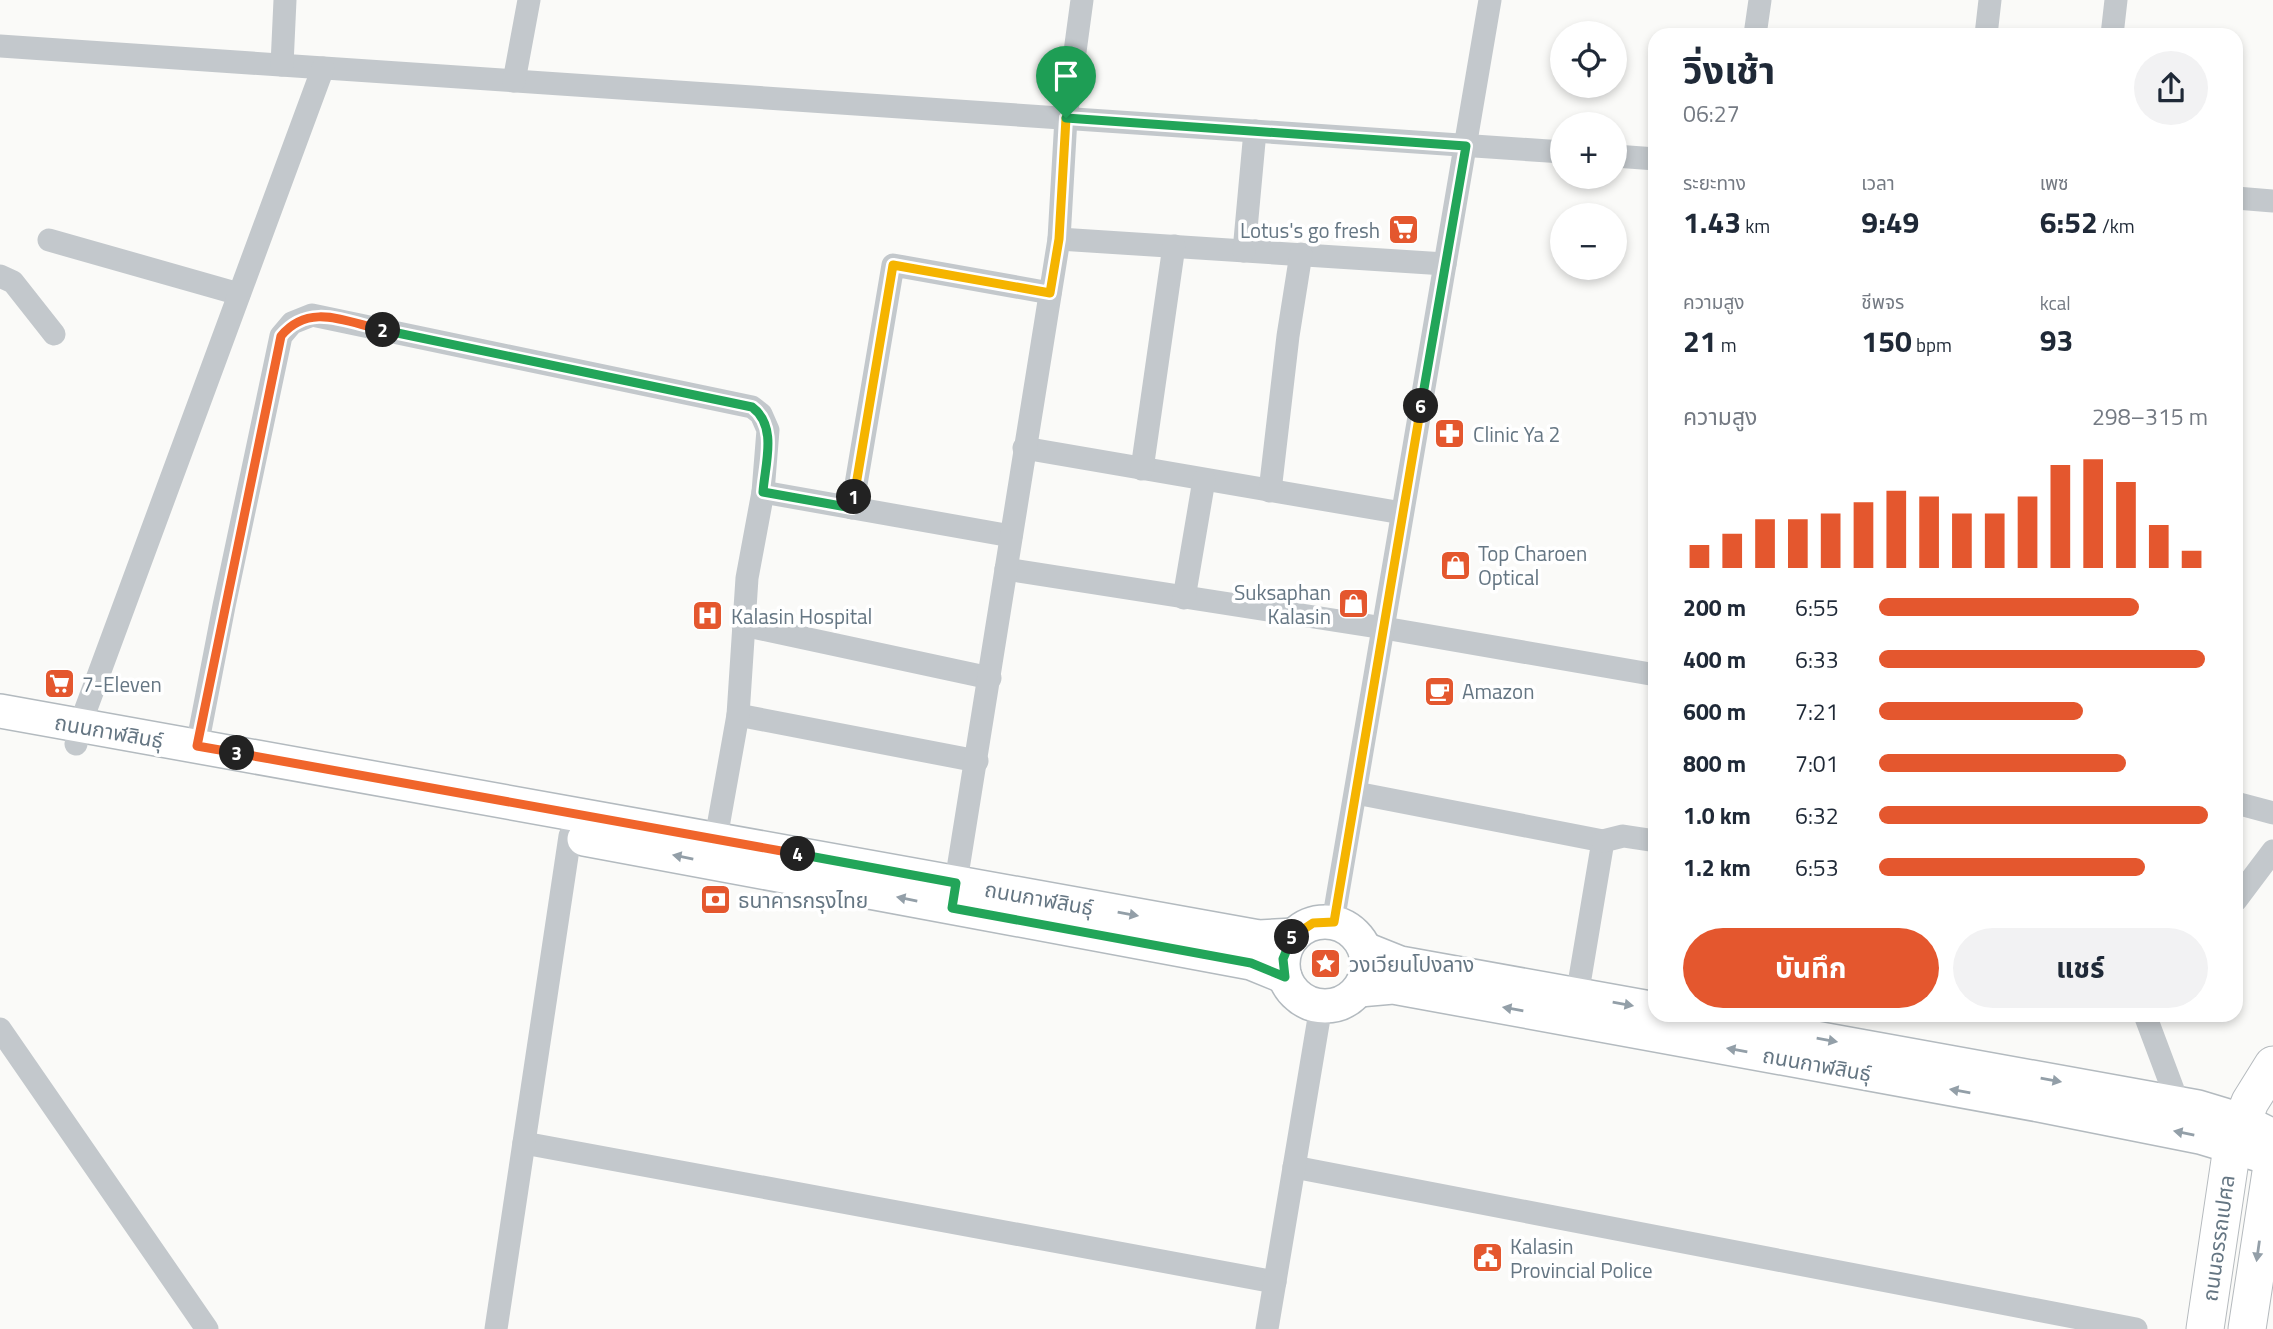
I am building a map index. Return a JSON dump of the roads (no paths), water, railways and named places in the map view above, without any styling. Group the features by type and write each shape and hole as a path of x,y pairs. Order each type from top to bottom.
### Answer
{"main road":[{"name":"ถนนกาฬสินธุ์","path":"0,711 78,735 570,836 954,895 1259,937 1294,935"},
{"name":"ถนนกาฬสินธุ์","path":"0,729 197,746 716,838 1251,963 1285,977"},
{"path":"1334,922 1358,937 1365,949 1368,963 1359,990 1342,1003 1321,1006 1296,995 1285,977 1283,959 1294,935 1313,923 1334,922"},
{"name":"ถนนกาฬสินธุ์","path":"1365,949 1400,963 1577,996 1648,1013"},
{"name":"ถนนกาฬสินธุ์","path":"1359,990 1393,987 1648,1016"},
{"name":"ถนนกาฬสินธุ์","path":"1684,1022 2039,1105 2200,1137 2249,1134"},
{"name":"ถนนกาฬสินธุ์","path":"1689,1022 2178,1103 2249,1134 2273,1159"},
{"path":"2249,1134 2273,1065"},
{"name":"ถนนอรรถเปศล","path":"2205,1329 2249,1134"},
{"name":"ถนนอรรถเปศล","path":"2247,1329 2273,1159"}],"street":[{"path":"282,65 285,0"},
{"path":"514,81 529,0"},
{"path":"954,895 1059,239 1066,118 1082,0"},
{"path":"1334,922 1490,0"},
{"path":"1756,28 1760,0"},
{"path":"1987,28 1990,0"},
{"path":"2113,28 2116,0"},
{"path":"0,46 1550,151"},
{"path":"78,735 323,68"},
{"path":"1244,251 1255,131"},
{"path":"1627,157 1648,158"},
{"path":"2243,199 2273,201"},
{"path":"1059,239 1445,264"},
{"path":"50,240 239,294"},
{"path":"1142,469 1174,246"},
{"path":"1270,491 1288,336 1301,254"},
{"path":"852,508 893,265 1050,293"},
{"path":"0,276 13,282 54,334"},
{"path":"197,746 281,336 292,323 312,315 752,407 761,414 768,430 763,492 747,578 738,715 716,838"},
{"path":"1024,448 1402,513"},
{"path":"1184,598 1204,480"},
{"path":"763,492 1011,536"},
{"path":"1006,569 1384,628 1648,674"},
{"path":"743,625 990,678"},
{"path":"738,715 977,761"},
{"path":"1356,793 1603,841 1623,836 1648,840"},
{"path":"2243,805 2273,813"},
{"path":"496,1329 570,836"},
{"path":"1577,996 1603,841"},
{"path":"2243,891 2273,852"},
{"path":"1267,1329 1321,1006"},
{"path":"2148,1022 2178,1103"},
{"path":"0,1029 207,1329"},
{"path":"524,1143 1275,1282"},
{"path":"1294,1167 2136,1329"}],"place":[{"name":"Lotus's go fresh","path":"1403,230"},
{"name":"Clinic Ya 2","path":"1450,434"},
{"name":"Top Charoen Optical","path":"1455,565"},
{"name":"Suksaphan Kalasin","path":"1354,604"},
{"name":"Kalasin Hospital","path":"708,616"},
{"name":"7-Eleven","path":"59,684"},
{"name":"Amazon","path":"1439,691"},
{"name":"ธนาคารกรุงไทย","path":"715,900"},
{"name":"วงเวียนโปงลาง","path":"1326,964"},
{"name":"Kalasin Provincial Police","path":"1487,1258"}]}
